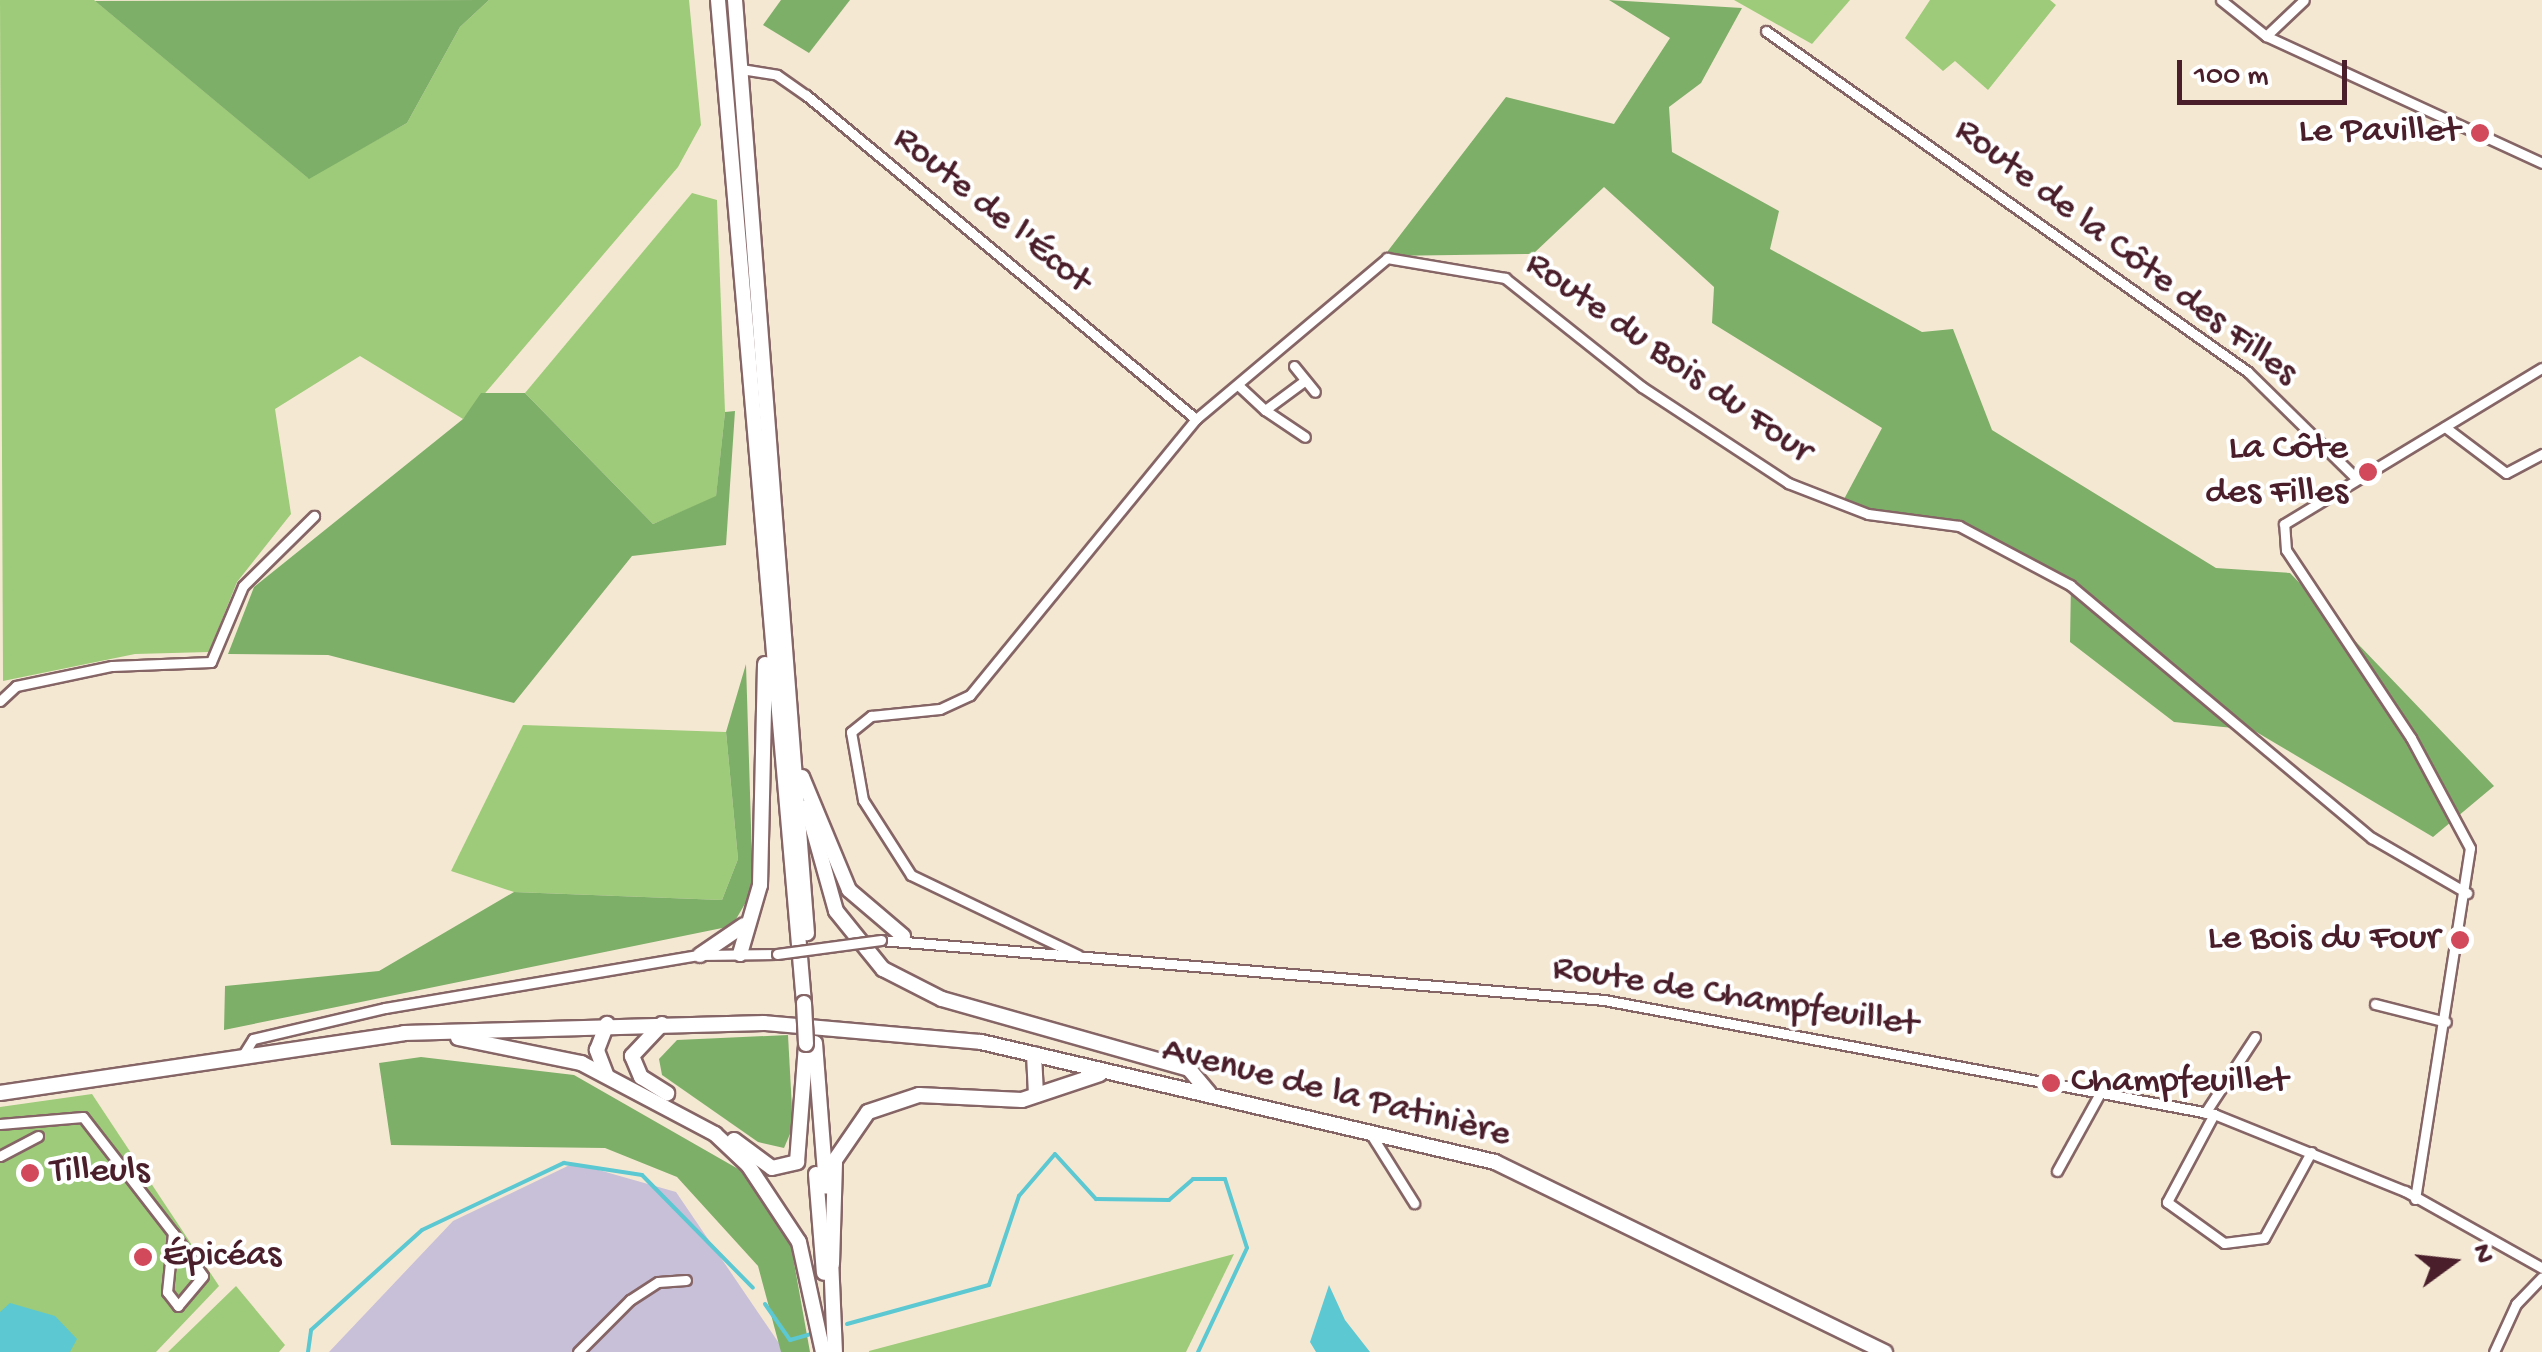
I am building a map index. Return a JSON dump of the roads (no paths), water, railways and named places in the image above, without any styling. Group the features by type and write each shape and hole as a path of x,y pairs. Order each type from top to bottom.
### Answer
{"main road":[{"path":"718,0 765,579 808,1003"},
{"path":"734,0 794,733 811,1044 832,1264"},
{"path":"740,954 760,885 765,579"},
{"path":"794,733 836,911 883,968 942,999 1189,1069 1209,1093"},
{"path":"802,776 849,890 903,936"},
{"path":"700,955 748,921"},
{"path":"662,1023 632,1056 642,1078 772,1168 788,1167 803,1151 811,1044"},
{"path":"606,1074 597,1050 608,1024"},
{"name":"Avenue de la Patinière","path":"404,1033 608,1024 820,1025 1034,1054 1495,1162 1884,1352"},
{"path":"0,1093 404,1033 545,1054 606,1074 676,1108 748,1165 799,1242 825,1352"},
{"path":"811,1044 825,1352"},
{"path":"1034,1054 1042,1085 1035,1096"},
{"path":"835,1352 834,1160 855,1122 919,1095 1035,1096 1116,1072"}],"street":[{"path":"2222,0 2266,36 2542,164"},
{"path":"2266,36 2304,0"},
{"name":"Route de la Côte des Filles","path":"1766,31 2248,372 2356,478"},
{"name":"Route de l'Écot","path":"741,69 777,74 806,95 1196,418"},
{"name":"Route du Bois du Four","path":"1078,955 911,875 863,800 851,732 871,716 940,709 970,696 1196,418 1375,262 1506,278 1642,386 1788,483 1868,514 1959,526 2070,586 2372,838 2467,893"},
{"path":"1294,366 1315,392"},
{"path":"2415,1199 2467,893 2462,827 2286,550 2291,513 2446,427 2542,368"},
{"path":"1266,410 1304,382"},
{"path":"1238,385 1305,437"},
{"path":"2446,427 2506,473 2542,454"},
{"path":"0,701 16,686 99,669 211,662 244,586 314,516"},
{"name":"Route de Champfeuillet","path":"243,1055 253,1039 386,1008 700,955 777,954 903,936 1078,955 1604,1000 2210,1114 2310,1152 2415,1199 2542,1268"},
{"path":"2375,1004 2446,1022"},
{"path":"2255,1037 2210,1114 2167,1202 2224,1243 2264,1238 2310,1152"},
{"path":"2056,1171 2100,1093"},
{"path":"0,1124 83,1117 173,1234 203,1276 178,1306 166,1292 173,1234"},
{"path":"1370,1130 1414,1203"},
{"path":"0,1156 38,1136"},
{"path":"2494,1352 2516,1304 2542,1278"},
{"path":"578,1352 630,1300 658,1282 686,1280"}],"water":[{"path":"1329,1285 1345,1320 1370,1352 1316,1352 1310,1342"},
{"path":"10,1303 55,1316 77,1339 70,1352 0,1352 0,1312"}],"waterway":[{"path":"847,1324 989,1285 1019,1196 1055,1154 1096,1199 1169,1200 1193,1179 1225,1179 1247,1248 1198,1352"},
{"path":"308,1352 311,1330 422,1230 564,1163 642,1175 753,1288"},
{"path":"765,1304 790,1340 814,1333"}],"place":[{"name":"Le Pavillet","path":"2480,133"},
{"name":"La Côte des Filles","path":"2368,472"},
{"name":"Le Bois du Four","path":"2460,940"},
{"name":"Champfeuillet","path":"2051,1083"},
{"name":"Tilleuls","path":"30,1173"},
{"name":"Épicéas","path":"143,1257"}]}
